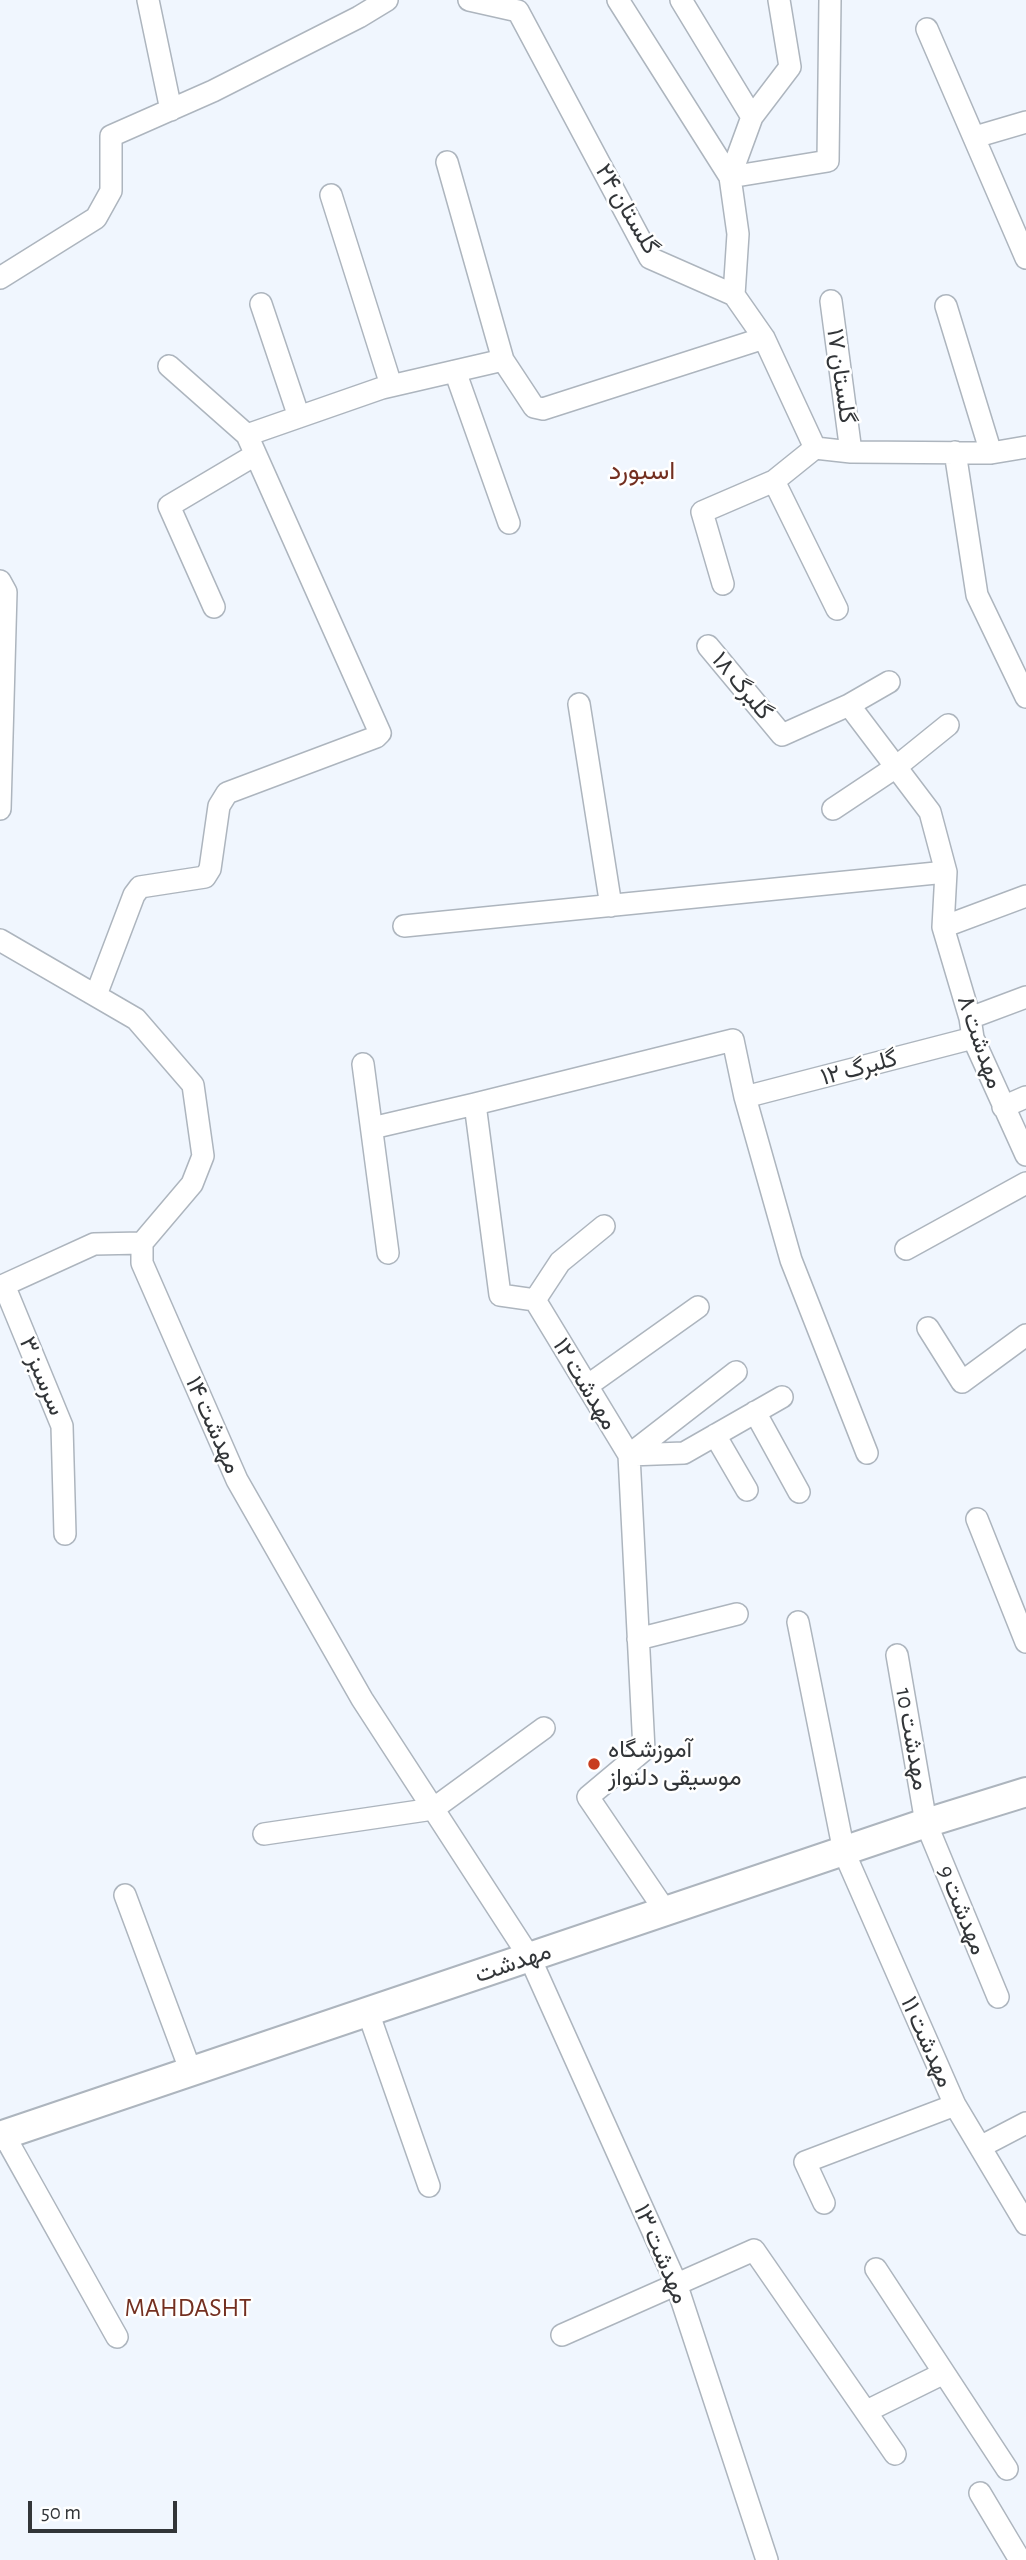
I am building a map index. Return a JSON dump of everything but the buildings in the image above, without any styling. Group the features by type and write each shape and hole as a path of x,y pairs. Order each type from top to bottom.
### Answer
{"street":[{"path":"148,0 171,110"},
{"path":"0,278 96,218 111,191 111,136 213,91 387,0"},
{"name":"گلستان ۲۴","path":"469,0 518,11 650,258 734,295"},
{"path":"618,0 730,177 738,234 734,295 764,338 815,448"},
{"path":"681,0 752,117"},
{"path":"730,177 752,117 790,67 779,0"},
{"path":"730,177 828,161 830,0"},
{"path":"927,29 1021,233 1026,258"},
{"path":"975,137 1026,122"},
{"path":"447,162 503,360 534,407 543,409 764,338"},
{"path":"331,195 391,385"},
{"name":"گلستان ۱۷","path":"831,301 851,452"},
{"path":"261,304 299,417"},
{"path":"946,306 991,453"},
{"path":"214,607 169,506 251,445 299,417 391,385 503,360"},
{"path":"96,995 134,895 140,887 205,877 209,869 219,806 227,793 376,737 380,733 251,445 169,366"},
{"path":"455,371 509,523"},
{"path":"723,584 702,512 774,481 815,448 851,452 991,453 1026,447"},
{"path":"955,452 977,595 1026,697"},
{"path":"774,481 837,609"},
{"path":"0,581 6,592 0,809"},
{"name":"گلبرگ ۱۸","path":"708,646 782,735 849,705"},
{"path":"849,705 889,682"},
{"path":"579,704 611,906"},
{"name":"مهدشت ۸","path":"849,705 930,812 946,872 943,927 972,1028 1003,1107 1026,1155"},
{"path":"833,809 896,767 948,725"},
{"path":"404,926 946,872"},
{"path":"943,927 1026,897"},
{"path":"0,940 136,1019 192,1085 203,1156 192,1184 142,1243"},
{"name":"گلبرگ ١٢","path":"745,1097 972,1028 1026,998"},
{"path":"372,1128 733,1040 745,1097 791,1260 867,1453"},
{"path":"363,1064 388,1253"},
{"path":"1003,1107 1026,1097"},
{"path":"475,1104 500,1295 535,1300 560,1262 604,1226"},
{"path":"905,1249 1026,1183"},
{"name":"سرسبز ۳","path":"65,1535 62,1426 4,1285 93,1244 142,1243"},
{"name":"مهدشت ۱۴","path":"142,1243 142,1263 237,1480 362,1699 530,1958"},
{"name":"مهدشت ۱۲","path":"535,1300 629,1455 644,1750 588,1797 666,1912"},
{"path":"587,1386 698,1307"},
{"path":"928,1328 962,1382 1026,1335"},
{"path":"629,1455 736,1372"},
{"path":"629,1455 684,1453 782,1396"},
{"path":"755,1412 799,1492"},
{"path":"715,1435 747,1490"},
{"path":"976,1519 1026,1642"},
{"path":"638,1639 737,1614"},
{"name":"مهدشت ۱۱","path":"798,1622 844,1852 955,2105 1026,2224"},
{"name":"مهدشت 10","path":"897,1655 926,1824"},
{"path":"264,1834 433,1809 544,1728"},
{"name":"مهدشت","path":"2,2136 1026,1792"},
{"name":"مهدشت 9","path":"926,1824 998,1997"},
{"path":"125,1895 191,2072"},
{"name":"مهدشت ۱۳","path":"530,1958 676,2283 767,2560"},
{"path":"368,2012 429,2186"},
{"path":"824,2203 804,2162 955,2105"},
{"path":"980,2147 1026,2123"},
{"path":"2,2136 117,2337"},
{"path":"562,2335 754,2250 895,2454"},
{"path":"876,2269 1007,2469"},
{"path":"867,2412 944,2373"},
{"path":"980,2493 1020,2560"}],"place":[{"name":"آموزشگاه موسیقی دلنواز","path":"594,1764"}],"district":[{"name":"اسبورد","path":"642,471"},
{"name":"MAHDASHT","path":"188,2308"}]}
